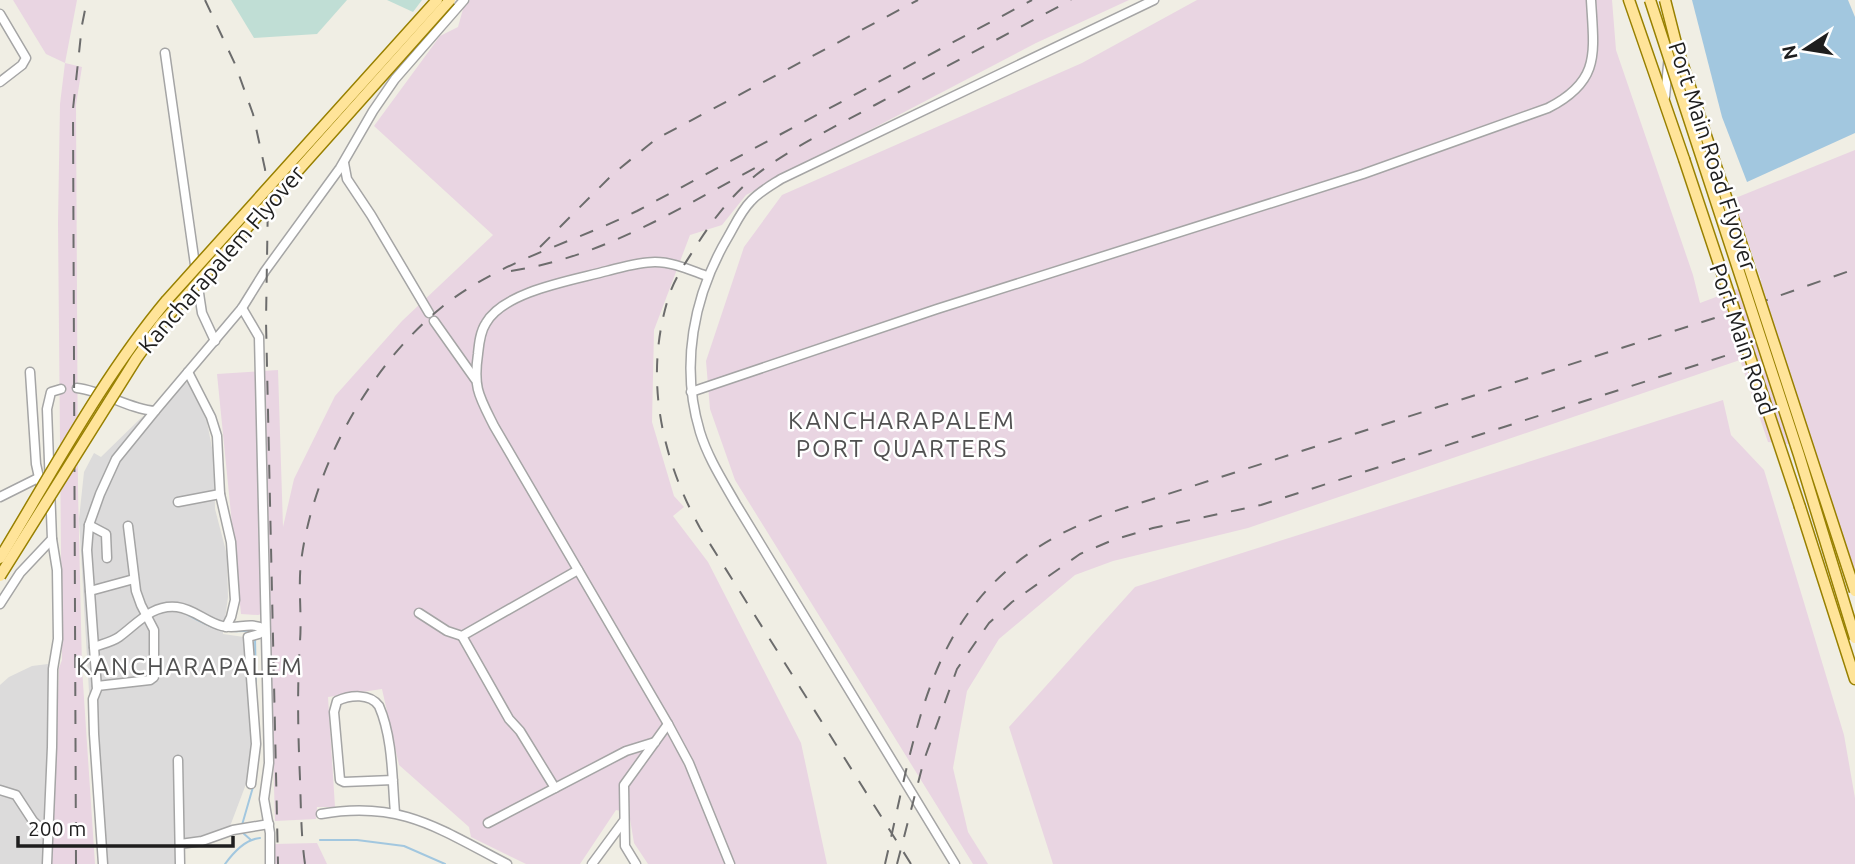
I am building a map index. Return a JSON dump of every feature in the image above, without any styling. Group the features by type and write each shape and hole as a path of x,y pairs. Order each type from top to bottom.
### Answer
{"main road":[{"name":"Kancharapalem Flyover","path":"0,558 139,334 437,0"},
{"name":"Kancharapalem Flyover","path":"0,576 67,466 161,324 450,0"},
{"name":"Port Main Road","path":"1629,0 1800,507 1855,679"},
{"name":"Port Main Road Flyover","path":"1650,0 1799,455 1855,638"},
{"name":"Port Main Road Flyover","path":"1664,0 1855,591"}],"street":[{"path":"103,864 93,713 97,686 87,550 89,525 95,505 116,460 242,308 265,271 344,163 373,111 395,79 464,0"},
{"path":"955,864 720,475 701,434 691,392 691,347 695,321 707,275 748,204 780,179 1154,0"},
{"path":"691,392 937,309 1363,174 1548,108 1581,86 1590,71 1593,29 1591,0"},
{"path":"1665,110 1665,77 1671,46 1671,0"},
{"path":"0,15 26,58 22,65 0,82"},
{"path":"165,52 200,300 206,324 215,341"},
{"path":"344,163 347,179 429,313"},
{"path":"334,177 347,179"},
{"path":"707,275 667,263 645,262 561,282 521,297 493,314 486,323 478,347 475,379 480,398 494,426 689,763 730,864"},
{"path":"242,308 259,337 262,632 269,764 264,799 271,847 270,864"},
{"path":"434,321 475,379"},
{"path":"30,372 38,478 51,519"},
{"path":"188,372 215,429 218,443 220,494 231,542 234,600 226,627"},
{"path":"77,388 90,389 144,410 155,411"},
{"path":"47,864 58,596 52,539 47,409 51,392 61,390"},
{"path":"0,497 38,478"},
{"path":"178,502 220,494"},
{"path":"89,525 106,534 107,558"},
{"path":"97,686 150,680 154,677 155,636 141,605 134,579 128,526"},
{"path":"0,604 20,573 52,539"},
{"path":"462,636 578,570"},
{"path":"90,591 134,579"},
{"path":"94,645 117,639 155,610 175,607 195,612 214,624 226,627 256,624 262,632"},
{"path":"419,612 447,631 462,636 509,719 555,788"},
{"path":"251,783 256,744 248,637 262,632"},
{"path":"393,780 340,780 334,712 337,701 365,697 376,701 382,712 393,780 395,813"},
{"path":"636,864 625,846 624,785 668,724"},
{"path":"488,822 626,751 655,742"},
{"path":"178,760 180,864"},
{"path":"0,790 16,795 33,821 48,835"},
{"path":"321,814 337,811 395,813 422,821 507,864"},
{"path":"592,864 623,822"},
{"path":"180,844 202,841 241,829 269,829"}],"shaded area":[{"path":"13,0 77,0 65,63 46,54"},
{"path":"231,0 347,0 317,34 254,38"},
{"path":"387,0 422,0 413,12"},
{"path":"470,0 1129,0 1036,43 746,195 722,225 690,235 654,330 652,422 674,496 684,507 673,516 708,562 801,743 827,864 648,864 634,843 629,813 616,810 580,864 526,864 471,837 469,827 399,765 382,689 328,697 335,807 317,807 316,819 275,821 269,612 258,615 241,614 217,374 278,370 283,527 294,479 335,396 402,321 493,235 374,126 440,36 458,27 463,9"},
{"path":"1197,0 1612,0 1616,50 1693,275 1700,303 1761,280 1733,199 1855,150 1855,591 1808,446 1768,442 1740,360 1248,528 1113,561 1075,575 999,639 967,691 953,768 968,832 988,864 973,864 735,480 710,409 706,361 744,247 782,195 1082,63"},
{"path":"1692,0 1848,0 1855,17 1855,133 1747,182 1722,117"},
{"path":"65,63 82,67 76,105 78,490 82,668 95,864 52,864 59,668 62,660 58,223 60,104"},
{"path":"190,380 207,422 214,458 215,509 227,555 228,597 223,634 244,637 253,742 246,784 229,829 182,848 180,864 99,864 79,519 84,472 94,453 101,457 141,418"},
{"path":"1723,400 1731,435 1764,470 1844,735 1855,798 1855,864 1053,864 1009,727 1135,587"},
{"path":"48,664 48,751 43,864 0,864 0,685 9,677 32,666"},
{"path":"317,843 327,864 272,864 274,844"}],"waterway":[{"path":"181,611 214,628 253,632"},
{"path":"255,637 256,694"},
{"path":"242,825 253,787"},
{"path":"243,833 251,840"},
{"path":"225,864 245,844 260,838"},
{"path":"320,840 357,840 404,846 445,864"}],"railway":[{"path":"76,864 73,109 87,0"},
{"path":"205,0 235,64 253,114 268,197 266,321 278,864"},
{"path":"540,247 613,174 656,139 918,0"},
{"path":"305,864 298,728 301,562 318,491 332,456 368,389 391,359 415,331 442,307 488,277 637,211 1032,0"},
{"path":"911,864 700,528 686,501 666,445 660,417 657,358 661,329 668,299 685,263 717,216 756,175 814,138 1071,0"},
{"path":"511,271 576,255 638,230 757,167"},
{"path":"885,864 925,701 944,654 969,611 1003,574 1048,541 1106,514 1730,313 1855,269"},
{"path":"897,864 924,760 957,669 989,623 1012,602 1080,554 1113,540 1153,528 1261,505 1790,335"}],"district":[{"name":"KANCHARAPALEM PORT QUARTERS","path":"902,434"},
{"name":"KANCHARAPALEM","path":"190,666"}]}
